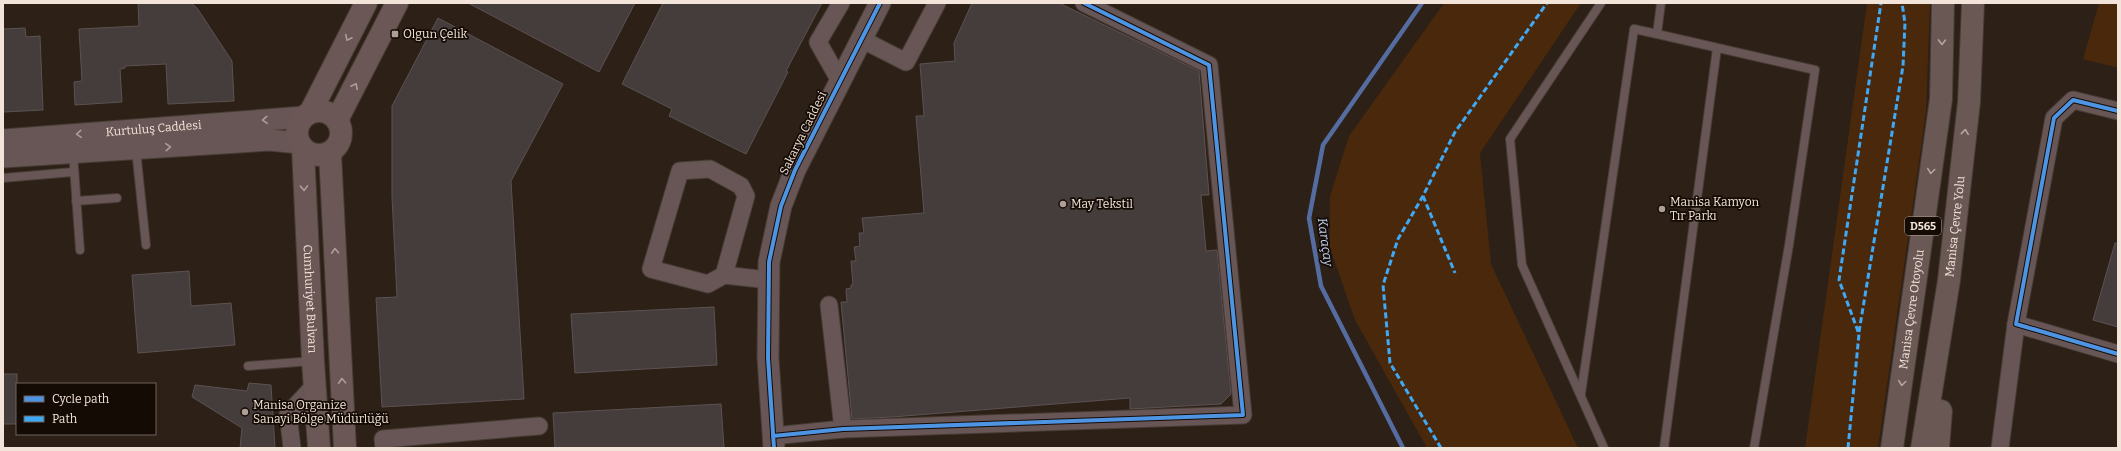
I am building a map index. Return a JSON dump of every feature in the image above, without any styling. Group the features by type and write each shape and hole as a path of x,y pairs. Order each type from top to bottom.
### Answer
{"highway":[{"name":"Manisa Çevre Otoyolu","path":"1892,448 1941,99 1943,3"},
{"name":"Manisa Çevre Yolu","path":"1922,448 1948,280 1969,102 1973,3"},
{"path":"1938,448 1948,280"}],"main road":[{"path":"330,153 316,155 301,146 297,130 307,115 366,3"},
{"path":"337,120 397,3"},
{"path":"307,115 325,112 337,120 340,127 339,142 330,153 345,448"},
{"name":"Cumhuriyet Bulvarı","path":"301,146 314,385 320,448"}],"street":[{"path":"840,81 818,42 841,3"},
{"name":"Sakarya Caddesi","path":"774,442 768,358 769,262 781,206 795,170 880,3"},
{"path":"862,39 906,62 937,3"},
{"path":"774,442 843,429 1243,415 1209,65 1084,3"},
{"path":"2000,448 2016,324 2054,118 2073,100 2118,111"},
{"name":"Kurtuluş Caddesi","path":"3,140 307,115"},
{"name":"Kurtuluş Caddesi","path":"3,157 73,162 136,150 270,140 301,146"},
{"path":"724,275 746,196 741,186 710,169 680,171 651,269 708,284 724,275 769,280"},
{"path":"829,305 843,429"},
{"path":"2016,324 2118,354"},
{"path":"292,448 288,414 314,385"},
{"path":"384,448 383,439 539,426"}],"lane":[{"path":"1601,3 1510,139 1522,265 1604,448"},
{"path":"1657,34 1661,3"},
{"path":"1581,395 1634,29 1815,70 1789,245 1754,448"},
{"path":"1664,448 1717,48"},
{"path":"136,150 146,245"},
{"path":"3,178 73,162 80,250"},
{"path":"76,201 117,198"},
{"path":"248,366 313,361"}],"shaded area":[{"path":"1444,3 1581,3 1480,153 1491,264 1578,448 1427,448 1355,320 1330,248 1330,196 1349,136"},
{"path":"1867,3 1930,3 1926,112 1878,448 1805,448"},
{"path":"2099,3 2118,3 2118,68 2083,59"}],"building":[{"path":"138,3 191,3 197,8 232,61 234,101 168,104 166,64 125,66 125,68 120,69 122,102 75,105 74,82 82,81 79,29 139,26"},
{"path":"468,3 635,3 599,72"},
{"path":"663,3 822,3 786,71 788,72 746,154 669,116 672,109 622,84"},
{"name":"May Tekstil","path":"972,3 1059,3 1199,71 1209,195 1201,195 1206,251 1217,250 1231,394 1221,404 1130,409 1130,398 852,419 841,302 847,302 846,289 851,288 851,285 853,285 851,261 856,261 854,247 860,246 859,233 864,233 862,218 924,213 916,116 924,116 920,64 955,61 954,43"},
{"path":"438,18 563,84 511,181 524,399 382,407 376,298 397,297 392,197 392,106"},
{"path":"25,28 26,37 40,36 43,110 3,112 3,29"},
{"path":"2115,243 2118,243 2118,327 2093,320"},
{"path":"189,271 191,306 231,303 235,345 138,353 132,275"},
{"path":"714,307 717,365 575,373 571,314"},
{"path":"3,374 17,374 16,424 3,424"},
{"name":"Manisa Organize Sanayi Bölge Müdürlüğü","path":"249,383 271,385 275,448 240,448 242,428 192,397 195,385 247,391"},
{"path":"721,404 724,448 555,448 553,413"}],"waterway":[{"name":"Karaçay","path":"1403,448 1321,286 1309,218 1323,145 1422,3"}],"marked path":[{"path":"1441,448 1390,363 1383,285 1398,239 1423,196 1455,132 1547,3"},
{"path":"1848,448 1859,334 1839,280 1881,3"},
{"path":"1859,332 1903,66 1905,23 1902,3"},
{"path":"1423,196 1455,273"}],"cycle path":[{"path":"774,448 768,358 769,262 781,206 795,170 880,3"},
{"path":"773,436 843,429 1243,415 1209,65 1084,3"},
{"path":"2118,111 2073,100 2054,118 2016,324 2118,354"}],"place":[{"name":"Olgun Çelik","path":"395,34"},
{"name":"May Tekstil","path":"1063,204"},
{"name":"Manisa Kamyon Tır Parkı","path":"1662,209"},
{"name":"Manisa Organize Sanayi Bölge Müdürlüğü","path":"245,412"}]}
